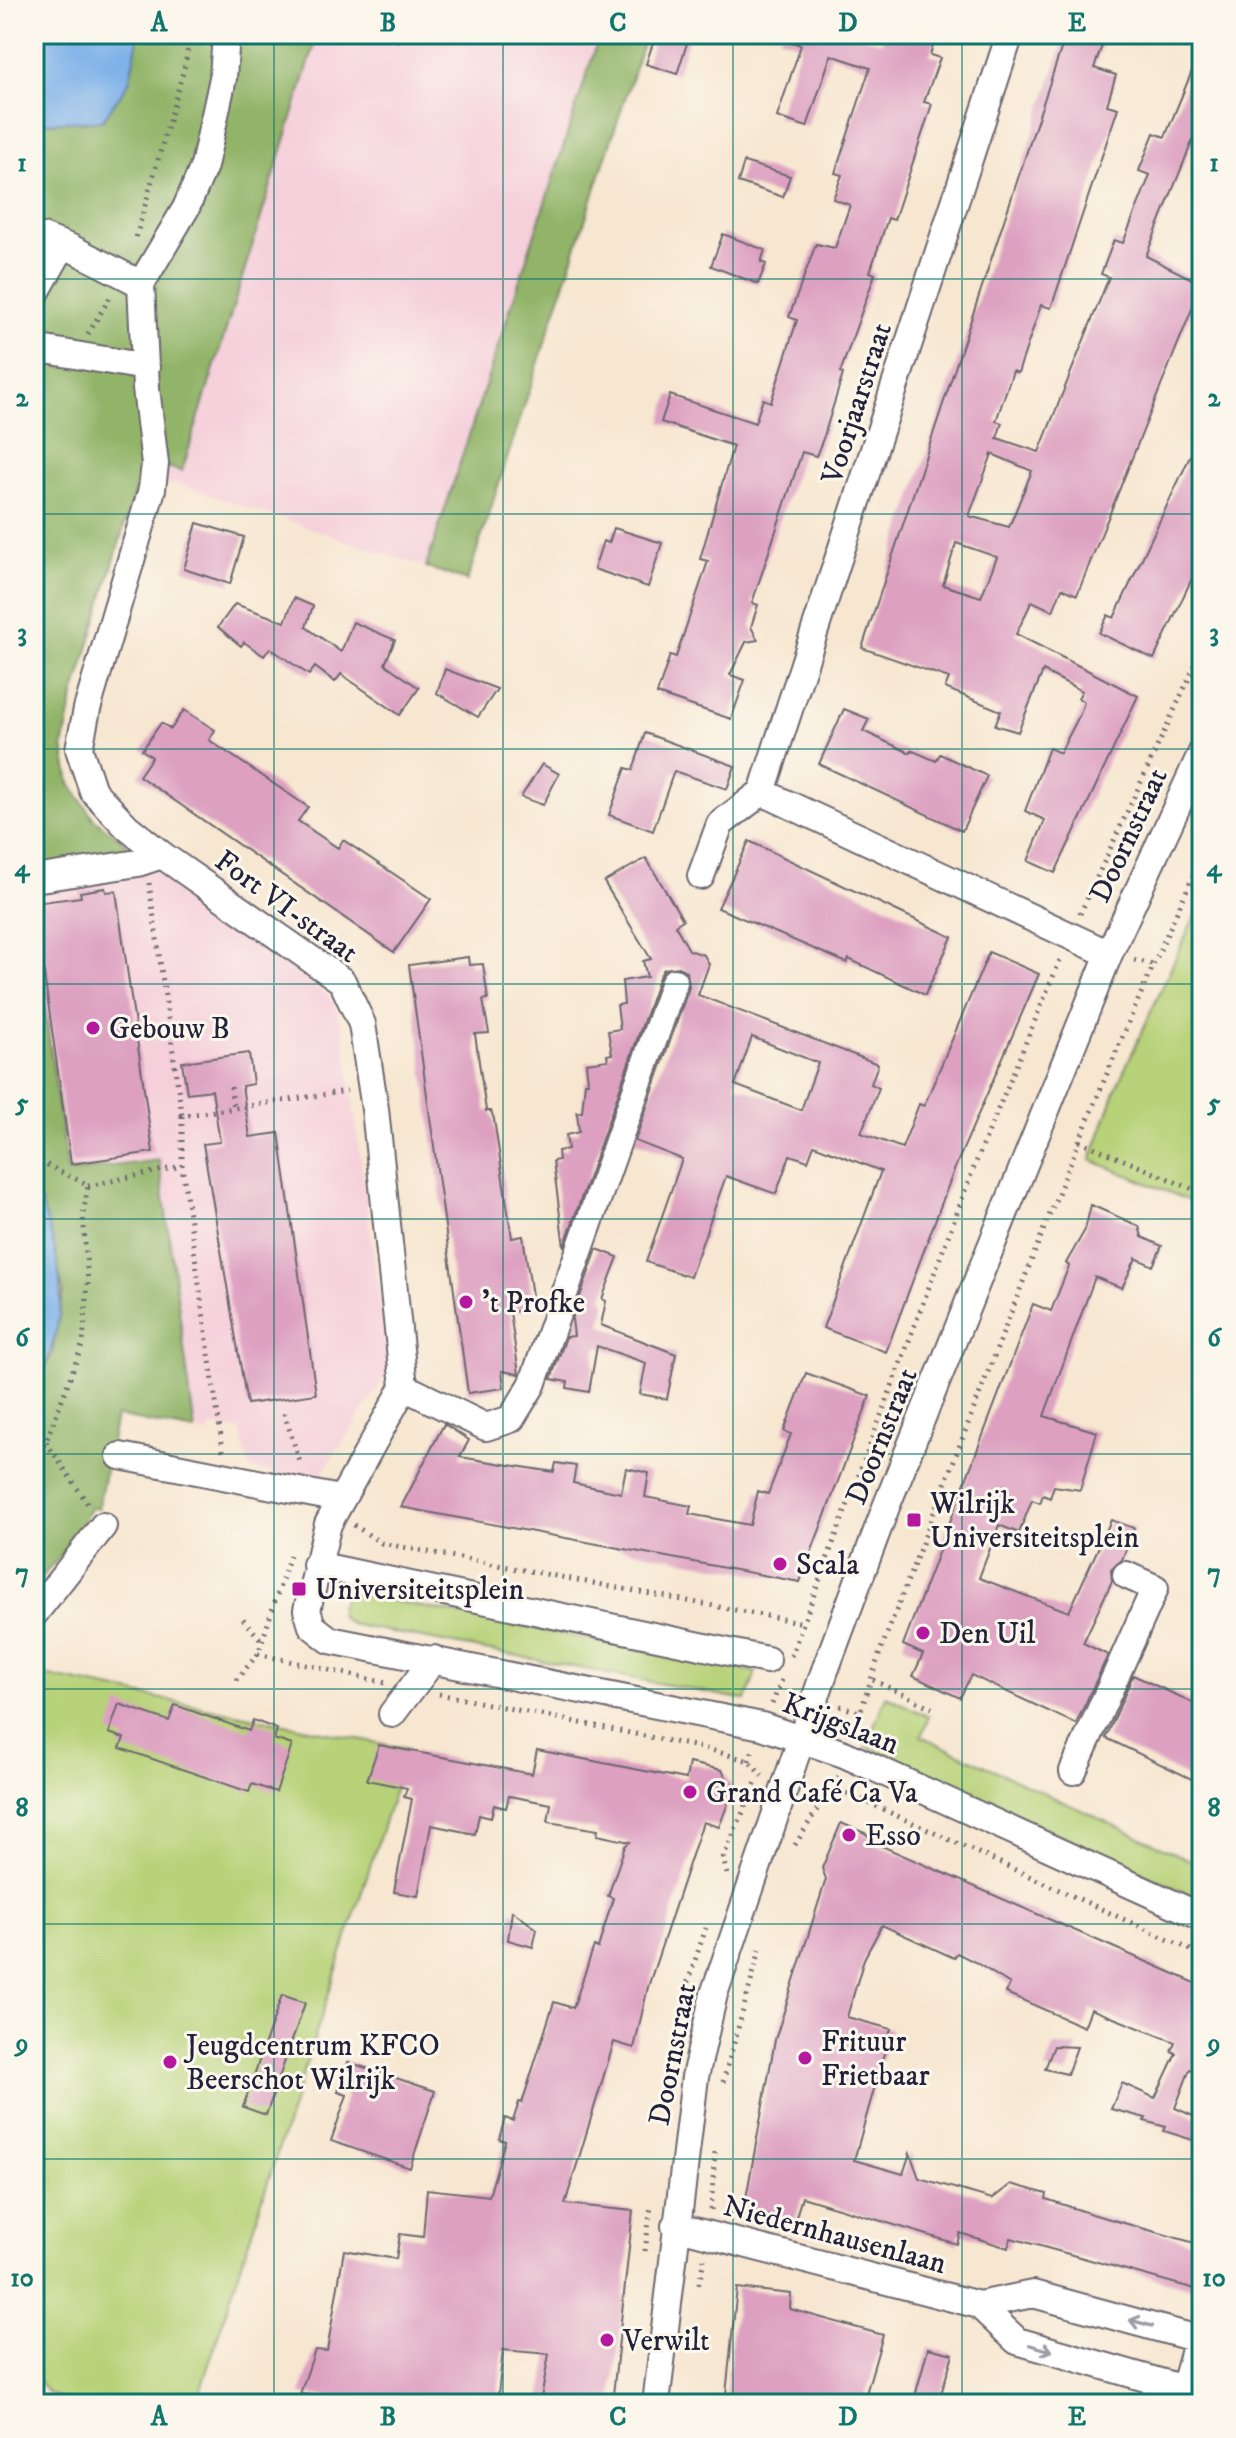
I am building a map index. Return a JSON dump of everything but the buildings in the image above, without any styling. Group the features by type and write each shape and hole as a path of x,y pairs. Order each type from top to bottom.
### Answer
{"street":[{"path":"34,234 133,278 186,208 204,166 223,78 226,34"},
{"name":"Voorjaarstraat","path":"762,792 1010,34"},
{"path":"34,296 63,245"},
{"name":"Fort VI-straat","path":"133,278 146,367 155,464 152,489 87,709 79,749 93,791 127,827 342,981 362,1024 372,1087 404,1387"},
{"path":"34,348 146,367"},
{"name":"Doornstraat","path":"656,2404 695,2077 714,1994 886,1507 1109,954 1202,752"},
{"path":"701,876 720,824 762,792 1109,954"},
{"path":"34,879 138,863 162,855"},
{"path":"392,1714 434,1659 330,1640 312,1626 307,1610 316,1565 337,1505 404,1387 486,1427 511,1419 532,1385 674,982"},
{"path":"120,1456 227,1476 337,1505"},
{"path":"34,1614 103,1526"},
{"name":"Krijgslaan","path":"316,1565 780,1666"},
{"path":"1073,1771 1155,1588 1126,1575"},
{"name":"Krijgslaan","path":"434,1659 762,1726 844,1754 1202,1917"},
{"name":"Niedernhausenlaan","path":"675,2226 979,2305 1033,2294 1198,2339 1184,2389 1017,2341 979,2305"}],"path":[{"path":"75,355 133,278 190,34"},
{"path":"392,34 400,42"},
{"path":"749,1761 780,1666 804,1623 974,1167 1070,936 1202,650"},
{"path":"162,855 147,875 182,1116 182,1166 227,1476"},
{"path":"932,1708 873,1680 880,1652 1079,1141 1153,964 1202,857"},
{"path":"231,1087 233,1108"},
{"path":"182,1116 372,1087"},
{"path":"1079,1141 1202,1193"},
{"path":"34,1155 43,1164 68,1173 88,1186 182,1166"},
{"path":"34,1455 46,1442 83,1343 88,1282 83,1215 88,1186"},
{"path":"284,1413 301,1463"},
{"path":"46,1442 103,1526"},
{"path":"337,1505 362,1534 381,1543 804,1623"},
{"path":"236,1680 258,1654 262,1641 243,1619"},
{"path":"258,1654 411,1689 708,1749 749,1761 759,1775"},
{"path":"792,1850 821,1799 836,1792 849,1794 1202,1955"},
{"path":"1198,1830 1202,1821"},
{"path":"719,2098 765,1934"},
{"path":"697,2297 709,2235 716,2144"}],"shaded area":[{"path":"34,34 646,34 467,581 178,484 137,484 72,703 63,747 70,783 93,818 332,999 343,1028 389,1371 318,1480 249,1468 240,1430 211,1426 209,1434 116,1416 98,1508 91,1507 72,1541 34,1587"}],"green space":[{"path":"139,34 318,34 182,471 155,464 137,483 72,703 63,747 70,783 93,818 125,843 138,863 34,879 34,123 102,121 129,82"},
{"path":"600,34 646,34 467,581 426,567"},
{"path":"1202,900 1202,1206 1091,1160 1117,1086"},
{"path":"40,975 68,1172 159,1160 195,1431 116,1416 98,1508 91,1507 72,1541 34,1587 34,1392 52,1354 63,1292 54,1244 40,1199 34,1191 34,976"},
{"path":"356,1594 756,1672 746,1700 350,1624 341,1617 340,1608 344,1597"},
{"name":"Jeugdcentrum KFCO Beerschot Wilrijk","path":"34,1673 408,1749 196,2404 75,2404 48,2393 34,2375"},
{"path":"886,1696 929,1717 921,1736 1202,1866 1202,1900 866,1746"}],"water":[{"path":"34,34 139,34 129,82 102,121 34,123"},
{"path":"34,1191 44,1210 56,1254 60,1295 51,1351 34,1392"}],"place":[{"name":"Gebouw B","path":"93,1028"},
{"name":"'t Profke","path":"466,1302"},
{"name":"Wilrijk Universiteitsplein","path":"914,1520"},
{"name":"Scala","path":"780,1564"},
{"name":"Universiteitsplein","path":"299,1589"},
{"name":"Den Uil","path":"923,1633"},
{"name":"Grand Café Ca Va","path":"690,1792"},
{"name":"Esso","path":"849,1835"},
{"name":"Frituur Frietbaar","path":"805,2058"},
{"name":"Jeugdcentrum KFCO Beerschot Wilrijk","path":"170,2062"},
{"name":"Verwilt","path":"607,2340"}]}
